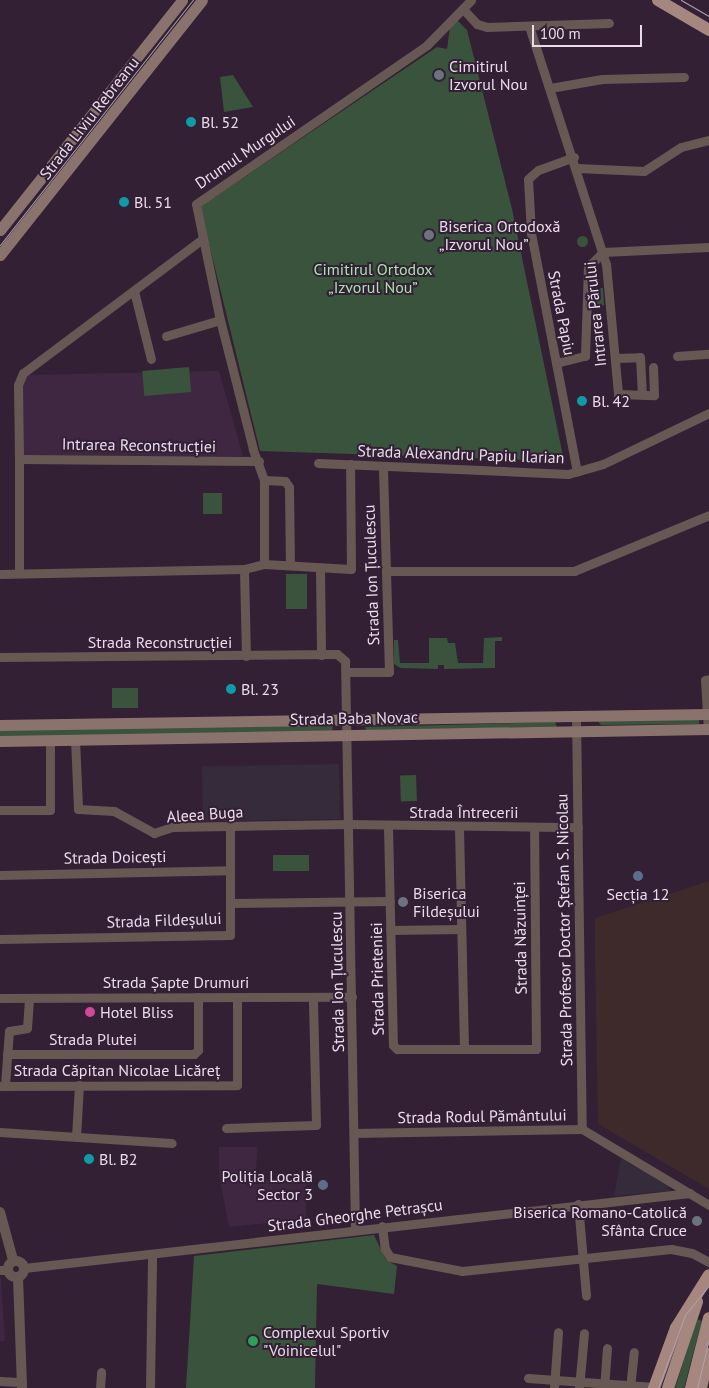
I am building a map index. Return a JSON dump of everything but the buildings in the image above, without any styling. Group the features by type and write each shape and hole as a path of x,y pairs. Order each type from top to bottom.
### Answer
{"main road":[{"name":"Strada Liviu Rebreanu","path":"0,230 182,0"},
{"name":"Strada Liviu Rebreanu","path":"0,255 202,0"},
{"path":"658,0 709,30"},
{"name":"Strada Baba Novac","path":"0,725 708,714"},
{"name":"Strada Baba Novac","path":"0,741 348,733 708,729"},
{"path":"654,1388 676,1328 708,1277"},
{"path":"668,1388 689,1322 708,1277"},
{"path":"691,1388 709,1318"},
{"path":"701,1388 709,1354"}],"street":[{"name":"Drumul Murgului","path":"201,240 196,208 198,202 420,50 471,0"},
{"path":"463,9 482,26 609,23"},
{"name":"Intrarea Părului","path":"529,26 574,157 603,252 614,326 618,394 654,395 653,367"},
{"path":"550,88 602,79 684,77"},
{"path":"577,168 644,171 681,147 709,140"},
{"name":"Strada Papiu","path":"574,157 538,170 528,179 531,233 577,472"},
{"path":"19,573 20,378 201,240 220,320 264,480 264,564"},
{"path":"556,364 584,358 589,328 588,267 603,252 709,247"},
{"path":"134,291 151,359"},
{"path":"166,336 220,320"},
{"path":"677,356 709,354"},
{"path":"616,358 640,357 642,394"},
{"name":"Strada Alexandru Papiu Ilarian","path":"318,463 577,472 603,464 709,414"},
{"name":"Intrarea Reconstrucției","path":"19,459 259,461"},
{"path":"0,574 244,569 264,564 320,569 351,569 350,464"},
{"name":"Strada Ion Țuculescu","path":"321,655 340,656 347,672 389,672 387,571 384,570 383,466"},
{"path":"264,480 285,481 289,487 290,565"},
{"path":"387,571 574,571 709,515"},
{"path":"244,569 246,656"},
{"path":"320,569 321,655"},
{"name":"Strada Reconstrucției","path":"0,657 321,655"},
{"path":"347,672 348,719"},
{"path":"708,729 706,680 709,678"},
{"name":"Strada Profesor Doctor Ștefan S. Nicolau","path":"576,716 582,1129"},
{"name":"Strada Ion Țuculescu","path":"348,719 355,1230"},
{"name":"Aleea Buga","path":"75,739 76,805 85,811 114,810 154,833 174,827 349,824"},
{"path":"0,810 50,810 50,740"},
{"name":"Strada Întrecerii","path":"349,824 388,827 459,828 578,827"},
{"path":"230,826 230,903"},
{"name":"Strada Prieteniei","path":"388,827 395,1048 536,1049"},
{"name":"Strada Năzuinței","path":"534,827 536,1049"},
{"path":"459,828 464,1049"},
{"name":"Strada Doicești","path":"0,875 230,870"},
{"name":"Strada Fildeșului","path":"0,938 230,935 230,903 390,901"},
{"path":"390,930 461,929"},
{"name":"Strada Plutei","path":"29,998 27,1028 9,1031 7,1054 194,1054 198,1050 198,997"},
{"name":"Strada Șapte Drumuri","path":"0,998 352,998"},
{"name":"Strada Căpitan Nicolae Licăreț","path":"2,1086 237,1085 237,998"},
{"path":"226,1128 316,1125 313,998"},
{"path":"2,1086 7,1054"},
{"path":"76,1137 79,1086"},
{"name":"Strada Rodul Pământului","path":"354,1133 582,1129 709,1205"},
{"path":"0,1132 172,1143"},
{"name":"Strada Gheorghe Petrașcu","path":"24,1268 578,1204 690,1194"},
{"path":"578,1204 586,1296"},
{"path":"0,1212 13,1260"},
{"path":"382,1226 386,1249 390,1257 475,1272 671,1249 692,1253 709,1262"},
{"path":"150,1388 152,1254"},
{"path":"0,1381 22,1385 18,1277 24,1268 19,1261 13,1260"},
{"path":"13,1260 4,1270 11,1276 18,1277"},
{"path":"554,1384 558,1332"},
{"path":"580,1385 584,1333"},
{"path":"604,1386 607,1348"},
{"path":"630,1387 634,1352"},
{"path":"100,1388 101,1372"},
{"path":"528,1378 554,1384 654,1388"}],"shaded area":[{"path":"219,371 243,456 21,457 22,375"},
{"path":"339,764 340,819 203,821 202,766"},
{"path":"709,881 709,1189 598,1124 595,918"},
{"path":"219,1147 257,1147 256,1180 306,1182 306,1219 229,1227 219,1175"},
{"path":"621,1158 670,1187 669,1191 614,1196"},
{"path":"1,1278 5,1341 0,1341"}],"green space":[{"name":"Cimitirul Ortodox „Izvorul Nou”","path":"457,20 467,30 512,209 564,461 260,451 200,207 437,47 447,49 450,27"},
{"path":"233,75 253,107 224,112 220,77"},
{"path":"582,235 588,241 582,247 576,241"},
{"path":"603,288 604,305 596,307 594,289"},
{"path":"189,367 191,392 144,396 142,371"},
{"path":"203,493 222,493 222,514 203,514"},
{"path":"286,574 307,574 307,609 286,609"},
{"path":"502,637 502,641 495,641 495,668 444,669 444,665 438,665 438,669 400,668 394,664 394,640 398,640 400,663 429,663 429,638 447,638 448,643 455,643 458,663 483,663 484,638"},
{"path":"112,688 138,688 138,708 112,708"},
{"path":"597,720 699,720 699,724 601,725"},
{"path":"555,722 557,727 366,730 365,727"},
{"path":"333,725 332,731 0,737 0,729"},
{"path":"416,775 417,801 401,802 400,776"},
{"path":"273,855 309,855 309,871 273,871"},
{"name":"Complexul Sportiv \"Voinicelul\"","path":"374,1235 386,1260 397,1266 394,1294 317,1284 315,1388 186,1388 194,1256"},
{"path":"697,1319 702,1321 684,1388 675,1388"}],"tram line":[{"path":"0,245 193,0"},
{"path":"681,0 709,16"},
{"path":"658,1388 685,1315 709,1285"},
{"path":"697,1388 709,1339"}],"place":[{"name":"Cimitirul Izvorul Nou","path":"439,75"},
{"name":"Bl. 52","path":"191,122"},
{"name":"Bl. 51","path":"124,202"},
{"name":"Biserica Ortodoxă „Izvorul Nou”","path":"429,235"},
{"name":"Bl. 42","path":"582,401"},
{"name":"Bl. 23","path":"231,689"},
{"name":"Secția 12","path":"638,876"},
{"name":"Biserica Fildeșului","path":"403,902"},
{"name":"Hotel Bliss","path":"90,1012"},
{"name":"Bl. B2","path":"89,1159"},
{"name":"Poliția Locală Sector 3","path":"323,1185"},
{"name":"Biserica Romano-Catolică Sfânta Cruce","path":"697,1221"},
{"name":"Complexul Sportiv \"Voinicelul\"","path":"253,1341"}]}
